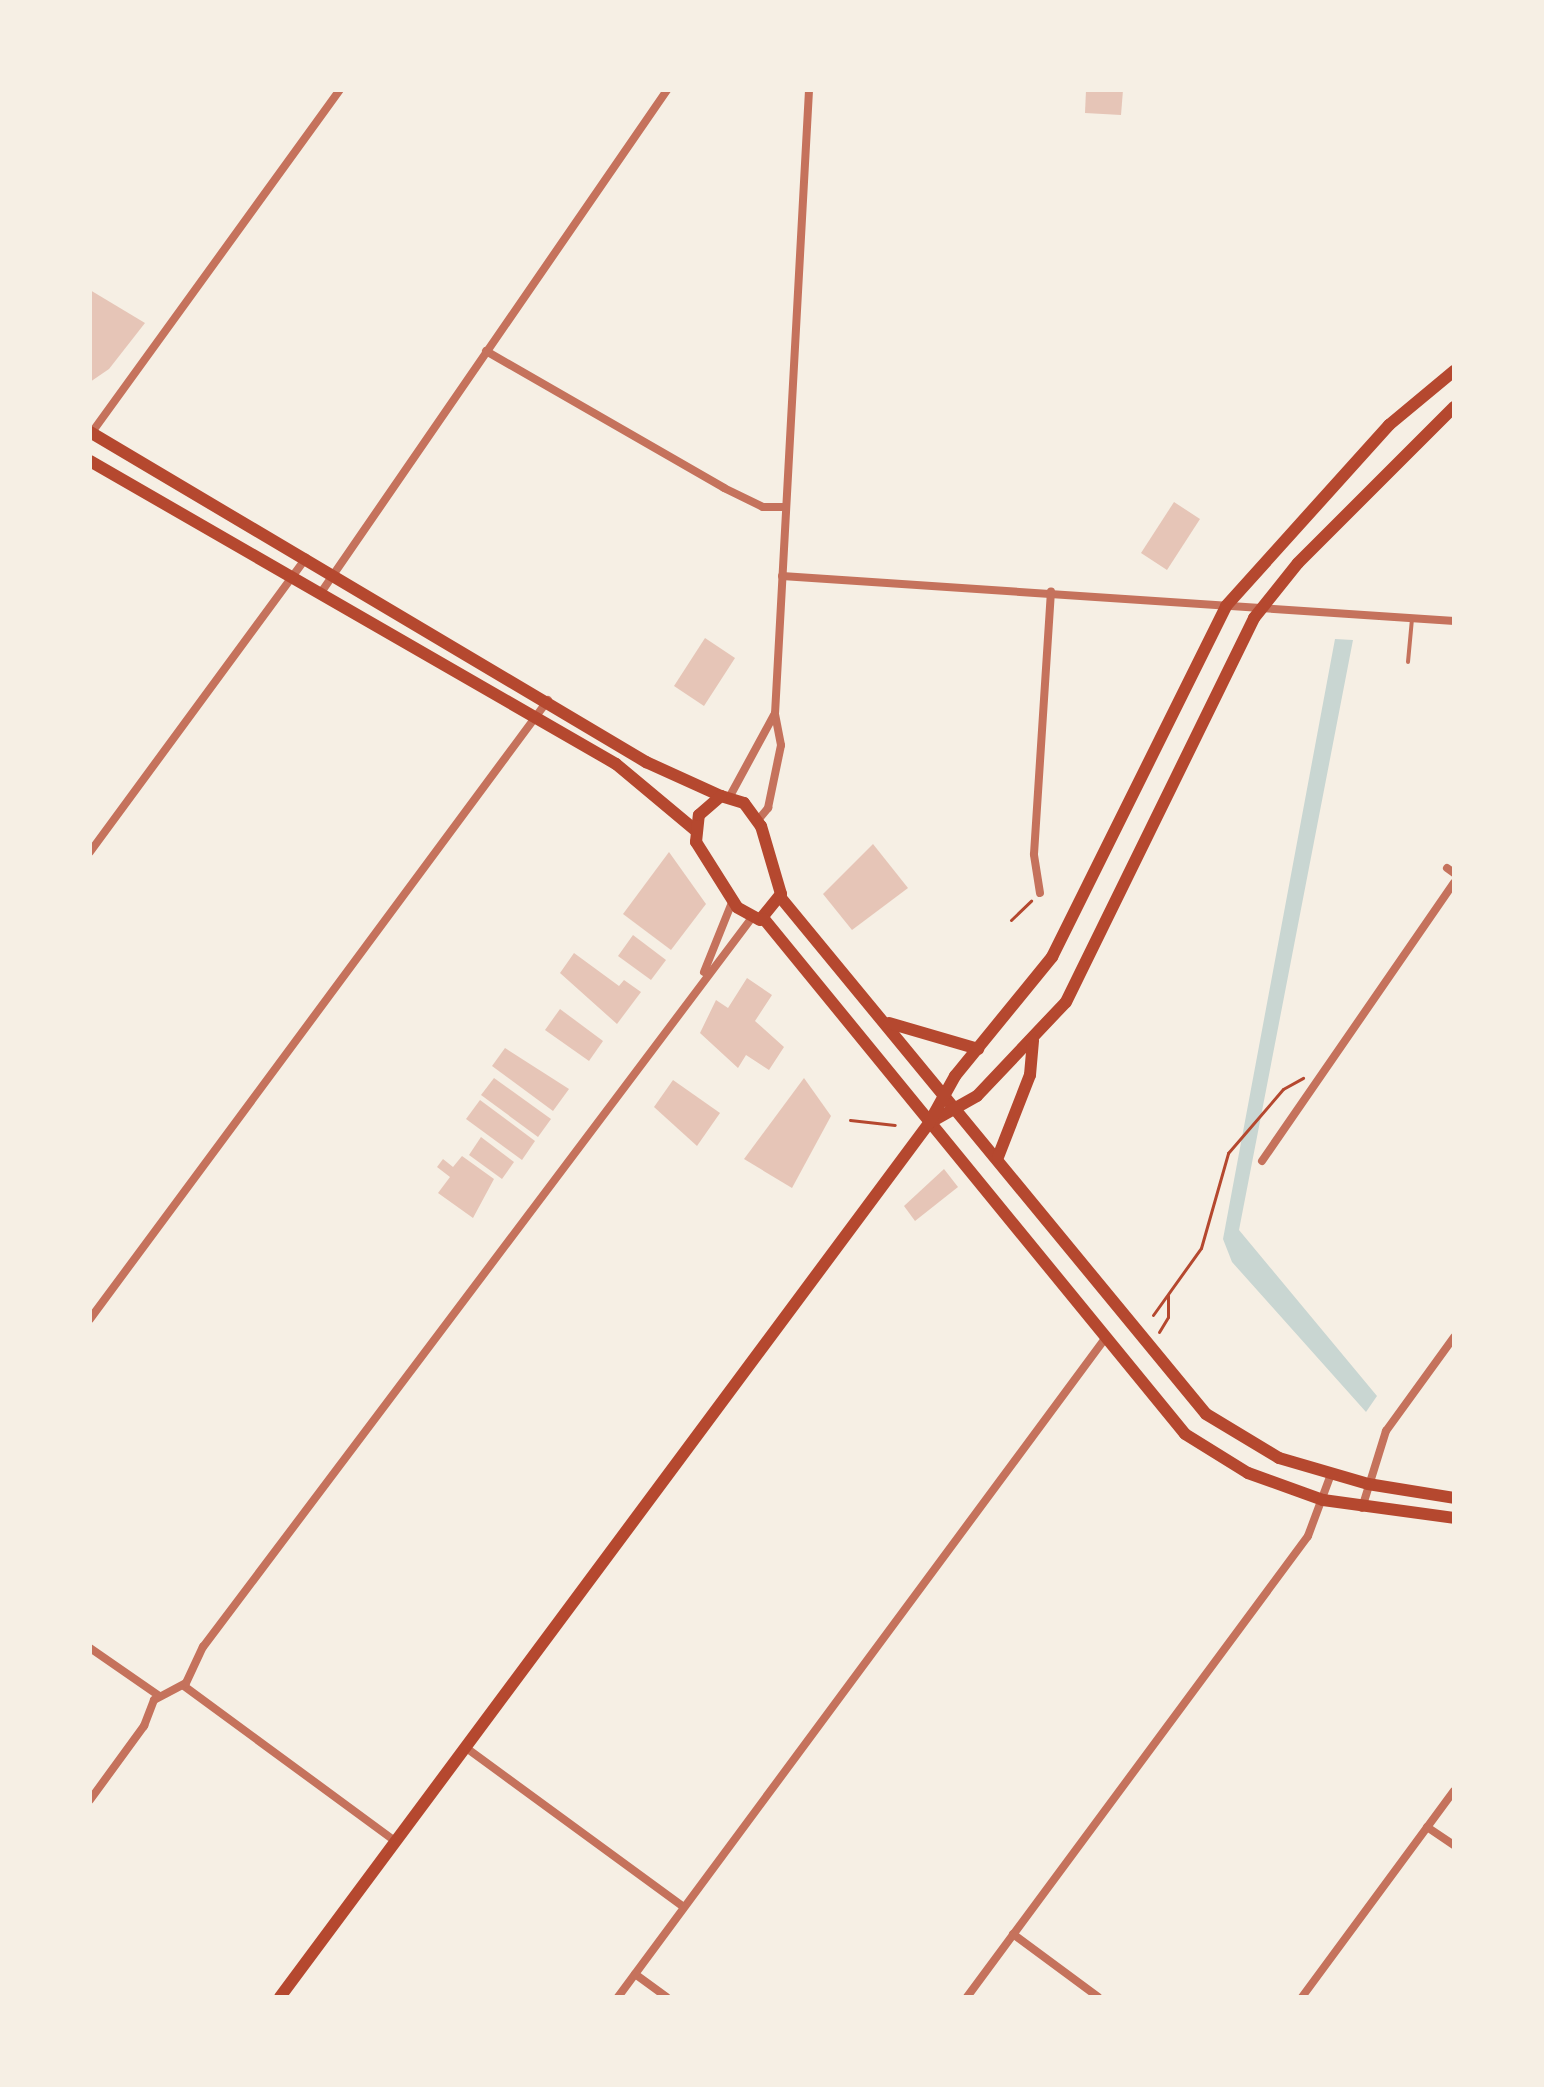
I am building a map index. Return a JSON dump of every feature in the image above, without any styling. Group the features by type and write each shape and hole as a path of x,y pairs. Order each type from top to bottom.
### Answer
{"main road":[{"path":"280,1997 929,1123 944,1092 1077,914 1226,606 1389,425 1454,371"},
{"path":"929,1123 958,1110 1033,1040 1084,972 1234,653 1264,604 1454,407"},
{"path":"91,434 548,700 660,770 726,796 758,820 781,898 889,1023 1191,1401 1259,1448 1368,1484 1454,1498"},
{"path":"90,461 632,775 694,829 733,900 803,958 929,1123 1104,1340 1198,1445 1248,1473 1323,1500 1362,1508 1454,1518"},
{"path":"694,829 726,796"},
{"path":"757,919 781,898"},
{"path":"889,1023 978,1049"},
{"path":"998,1157 1030,1075 1033,1040"}],"street":[{"path":"91,434 340,90"},
{"path":"320,594 667,90"},
{"path":"758,820 778,772 775,714 809,90"},
{"path":"486,351 724,488 763,507 786,507"},
{"path":"90,852 306,558"},
{"path":"782,576 1226,606 1264,604 1454,621"},
{"path":"1040,893 1034,854 1051,592"},
{"path":"90,1319 548,700"},
{"path":"726,796 775,714"},
{"path":"1262,1161 1311,1079 1454,883"},
{"path":"704,972 733,900"},
{"path":"90,1800 158,1695 184,1686 203,1647 704,972 757,919"},
{"path":"1362,1508 1386,1431 1454,1337"},
{"path":"618,1997 1104,1340"},
{"path":"967,1997 1308,1536 1331,1474"},
{"path":"90,1648 158,1695"},
{"path":"184,1686 395,1841"},
{"path":"465,1747 684,1907"},
{"path":"1302,1997 1454,1791"},
{"path":"1427,1827 1454,1845"},
{"path":"1013,1934 1098,1997"},
{"path":"635,1974 667,1997"}],"lane":[{"path":"1408,662 1412,619"}],"path":[{"path":"1011,920 1040,893"},
{"path":"1153,1315 1201,1248 1228,1153 1265,1116 1283,1089 1311,1079"},
{"path":"850,1120 895,1125"},
{"path":"1159,1332 1168,1317 1168,1294"}],"shaded area":[{"path":"1335,639 1353,640 1239,1230 1377,1396 1366,1412 1232,1262 1223,1239"}],"building":[{"path":"1086,90 1123,90 1121,115 1085,113"},
{"path":"90,290 145,323 109,369 90,382"},
{"path":"1174,502 1200,519 1167,570 1141,553"},
{"path":"705,638 735,658 704,706 674,686"},
{"path":"873,844 908,888 852,930 823,894"},
{"path":"669,852 706,904 671,950 623,914"},
{"path":"633,935 666,960 651,980 618,956"},
{"path":"574,953 619,986 624,980 641,992 617,1024 560,973"},
{"path":"747,978 772,995 755,1021 784,1047 769,1070 746,1055 738,1068 700,1033 716,1000 728,1008"},
{"path":"560,1009 603,1041 589,1061 545,1030"},
{"path":"505,1048 569,1089 553,1111 492,1066"},
{"path":"494,1078 551,1119 538,1137 481,1095"},
{"path":"804,1078 831,1116 792,1188 744,1159"},
{"path":"673,1080 720,1113 697,1146 654,1107"},
{"path":"480,1100 535,1141 522,1160 466,1119"},
{"path":"481,1137 514,1162 502,1179 469,1155"},
{"path":"462,1156 494,1179 473,1218 438,1193 450,1177 437,1167 443,1159 453,1167"},
{"path":"944,1169 958,1187 915,1221 904,1206"}]}
